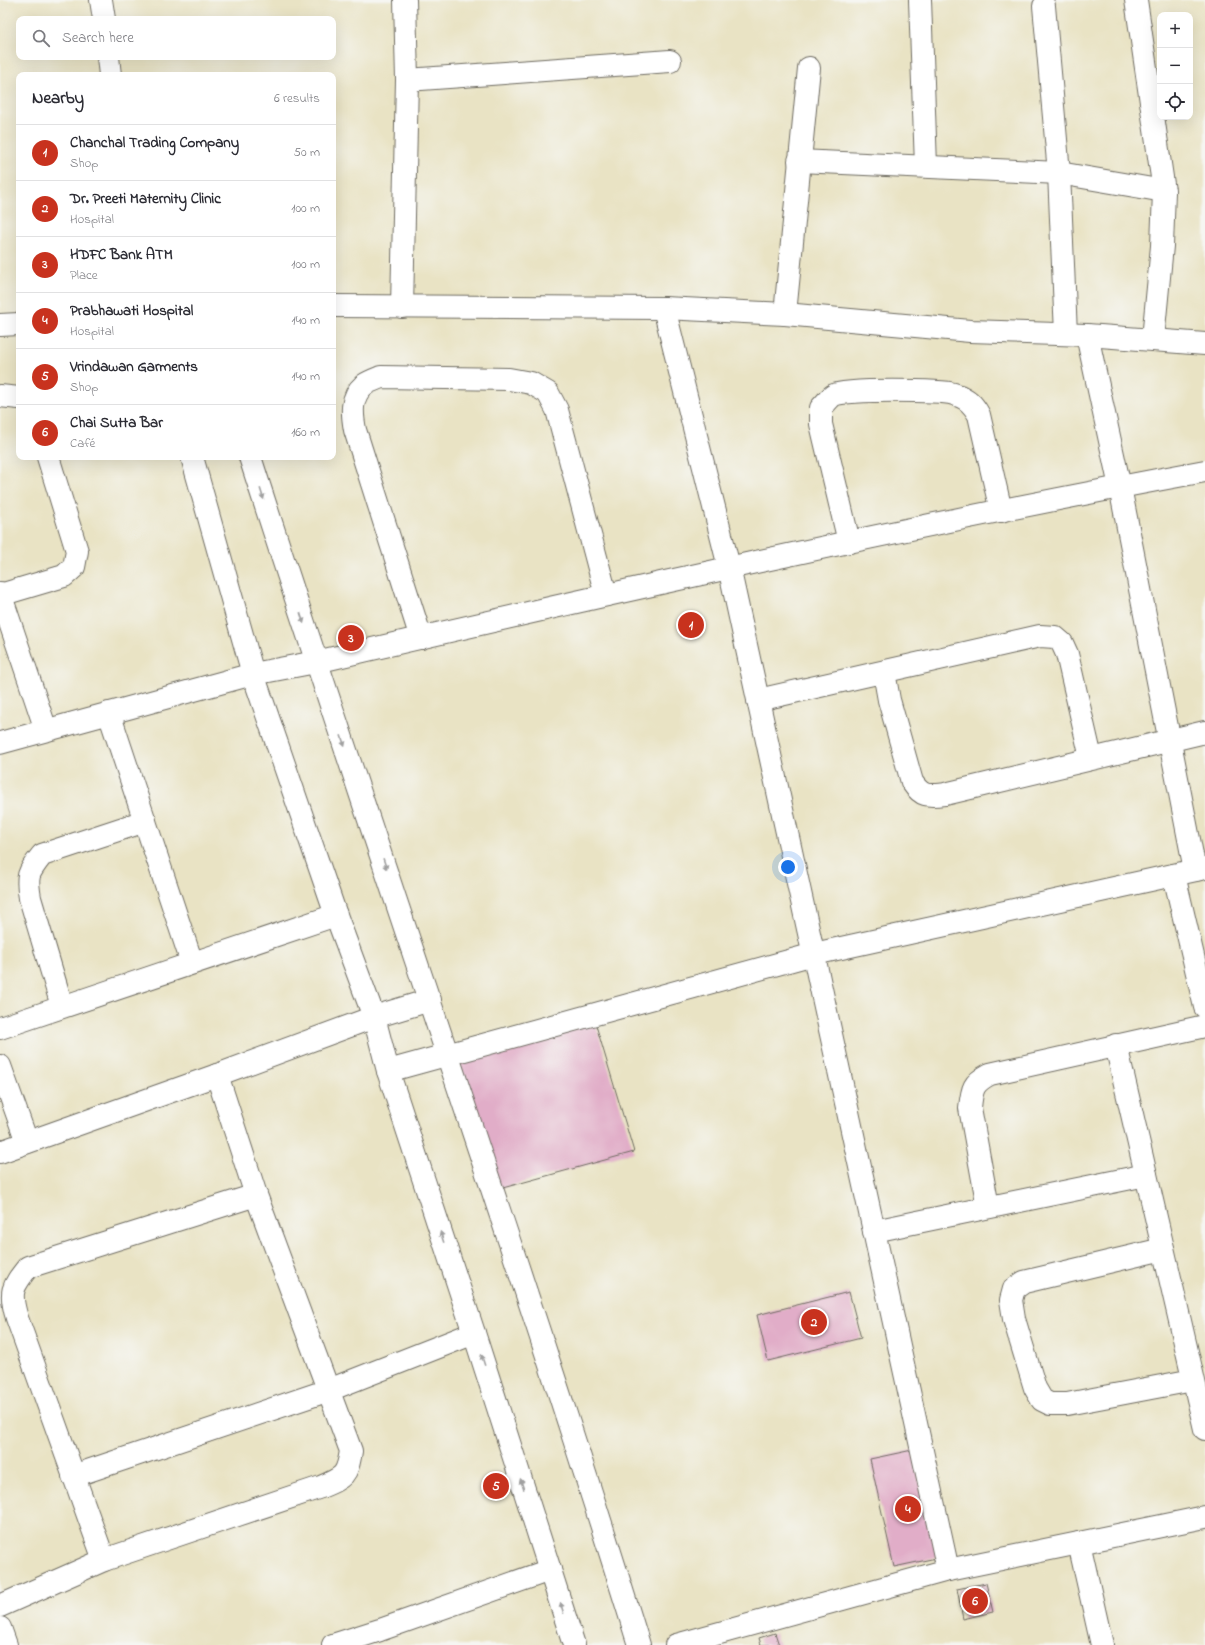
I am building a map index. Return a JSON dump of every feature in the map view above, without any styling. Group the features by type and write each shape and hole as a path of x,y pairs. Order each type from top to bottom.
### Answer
{"street":[{"path":"101,0 104,16"},
{"path":"402,307 407,80 405,0"},
{"path":"920,0 926,166"},
{"path":"1136,0 1164,191 1162,246 1153,339"},
{"path":"388,1072 814,954 1200,869 1170,740 1120,487 1076,335 1059,173 1044,6"},
{"path":"108,60 110,72"},
{"path":"407,80 670,61"},
{"path":"785,314 809,68"},
{"path":"799,161 1059,173 1164,191"},
{"path":"336,306 664,308 785,314 970,331 1153,339 1205,344"},
{"path":"664,308 729,567 948,1570"},
{"path":"0,325 16,324"},
{"path":"421,638 352,415 353,400 364,386 381,376 509,379 531,383 548,393 557,410 606,595"},
{"path":"849,542 821,424 822,408 833,395 843,392 900,391 954,394 971,402 979,415 1002,511"},
{"path":"0,396 16,398"},
{"path":"46,730 0,594 64,576 74,567 77,551 49,460"},
{"path":"193,460 253,674 336,915 374,1017 388,1072 474,1333 574,1645"},
{"path":"251,460 316,662 430,1000 533,1313 639,1645"},
{"path":"0,743 253,674 316,662 729,567 1120,487 1205,472"},
{"path":"758,700 1040,636 1055,637 1062,643 1067,654 1091,758"},
{"path":"884,672 889,700 912,782 919,792 930,796 946,794 1091,758 1205,732"},
{"path":"109,713 192,963"},
{"path":"62,1006 30,898 27,880 33,866 42,855 144,821"},
{"path":"1174,875 1205,1007"},
{"path":"0,1028 336,915"},
{"path":"0,1152 217,1075 374,1017 430,1000"},
{"path":"988,1207 970,1108 971,1093 978,1081 990,1074 1205,1026"},
{"path":"1116,1046 1205,1429"},
{"path":"0,1066 27,1142"},
{"path":"0,1606 104,1560 338,1480 348,1468 351,1451 256,1195 217,1075"},
{"path":"874,1231 1146,1175"},
{"path":"104,1560 17,1318 13,1304 15,1284 28,1267 256,1195"},
{"path":"1163,1249 1024,1282 1014,1289 1010,1300 1014,1320 1035,1388 1042,1400 1050,1404 1067,1404 1193,1380"},
{"path":"73,1476 329,1390 474,1333"},
{"path":"676,1645 948,1570 1205,1517"},
{"path":"1079,1543 1102,1645"},
{"path":"333,1645 383,1637 550,1570"},
{"path":"0,1628 6,1645"}],"building":[{"path":"357,629 360,642 344,647 341,633"},
{"path":"595,1022 634,1152 499,1189 457,1060"},
{"path":"849,1292 861,1338 768,1361 757,1315"},
{"path":"917,1449 941,1557 894,1567 870,1459"},
{"path":"986,1583 993,1612 963,1619 957,1589"},
{"path":"775,1633 779,1645 761,1645 759,1638"}],"place":[{"name":"Chanchal Trading Company","path":"691,625"},
{"name":"HDFC Bank ATM","path":"351,638"},
{"name":"Dr. Preeti Maternity Clinic","path":"814,1322"},
{"name":"Vrindawan Garments","path":"496,1486"},
{"name":"Prabhawati Hospital","path":"908,1509"},
{"name":"Chai Sutta Bar","path":"975,1601"}]}
